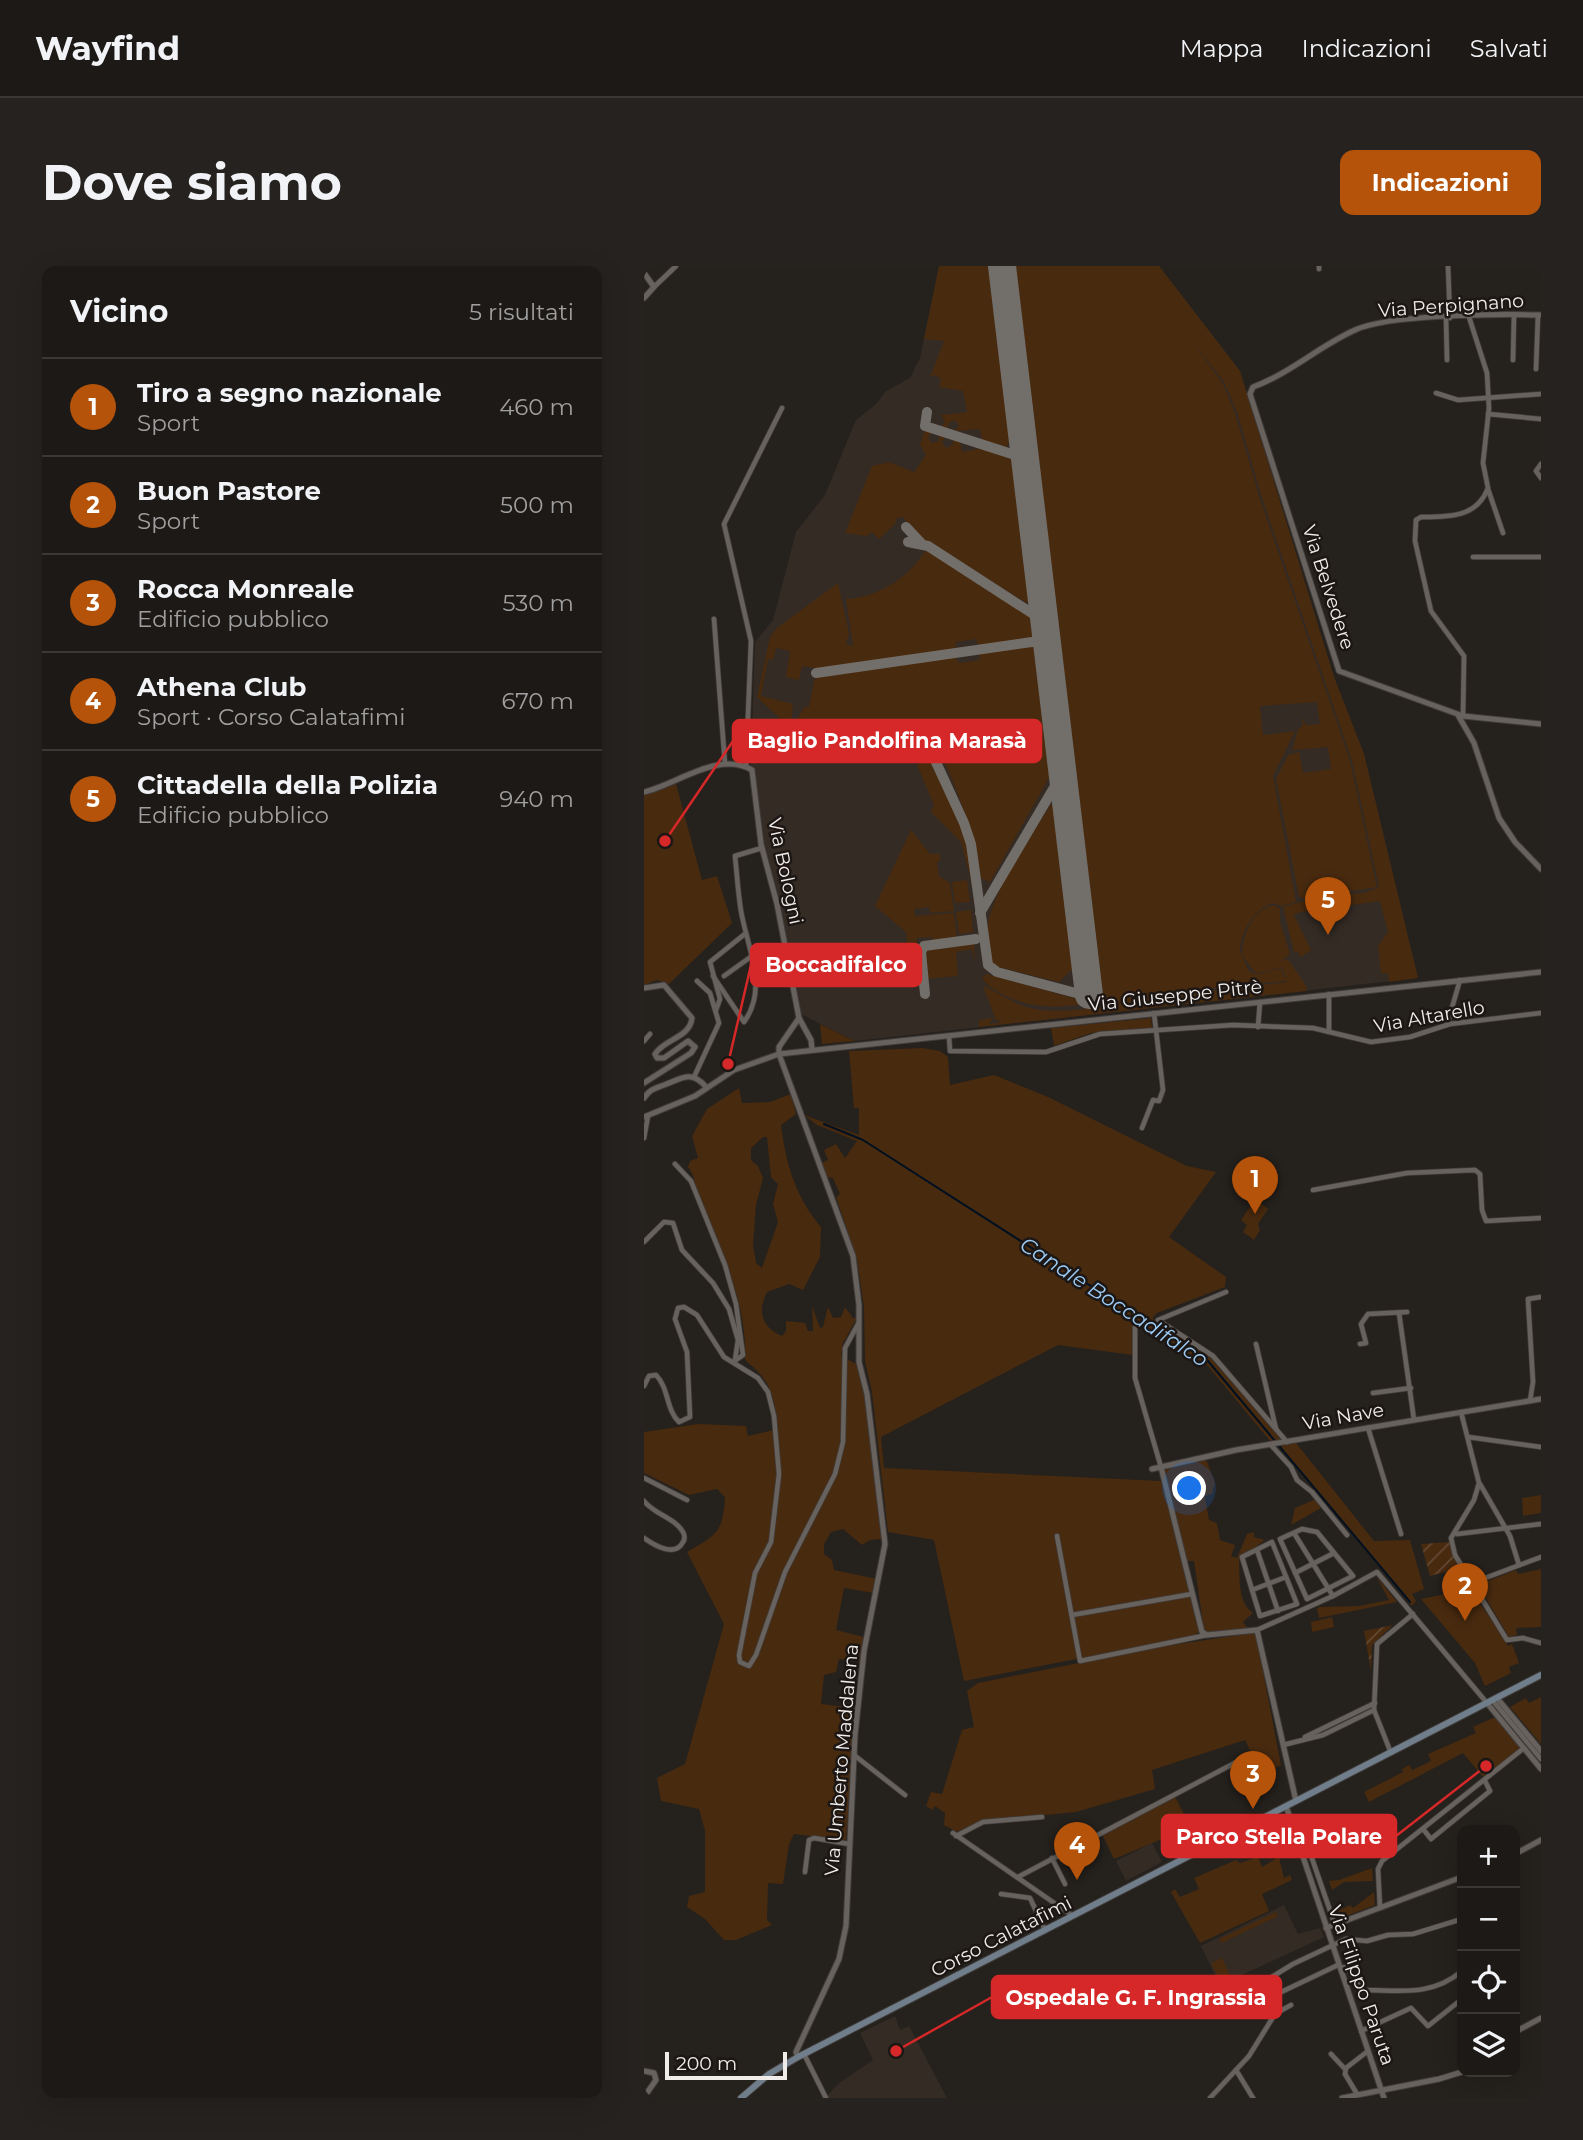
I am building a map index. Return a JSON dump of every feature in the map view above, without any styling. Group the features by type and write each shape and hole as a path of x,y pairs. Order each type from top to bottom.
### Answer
{"main road":[{"name":"Corso Calatafimi","path":"741,2098 769,2074 801,2057 1541,1675"}],"street":[{"path":"644,298 676,266"},
{"path":"1447,360 1448,266"},
{"path":"644,273 654,287"},
{"path":"1536,369 1540,315"},
{"name":"Via Perpignano","path":"1253,387 1290,371 1328,343 1358,328 1448,318 1540,315"},
{"path":"1513,360 1514,316"},
{"path":"1469,317 1485,362 1488,414 1483,444 1488,488 1503,533"},
{"name":"Via Belvedere","path":"1253,387 1250,394 1339,671 1461,715"},
{"path":"1436,393 1458,400 1541,394"},
{"path":"644,792 715,766 746,767 751,641 724,524 782,408"},
{"path":"1488,414 1541,419"},
{"path":"1541,464 1536,471 1541,478"},
{"path":"1488,488 1472,511 1465,514 1421,517 1416,520 1415,541 1431,611 1464,656 1461,715 1474,743 1488,790 1505,829 1541,869"},
{"path":"1473,557 1541,558"},
{"path":"714,619 725,765"},
{"path":"1461,715 1541,724"},
{"name":"Via Bologni","path":"746,767 753,772 762,848 778,904 799,1018 811,1040 812,1049"},
{"path":"713,976 744,1022 750,1014 756,968 746,933 735,856 762,848"},
{"path":"716,1011 720,999 710,962 746,933"},
{"path":"724,976 752,956"},
{"name":"Via Giuseppe Pitrè","path":"646,1116 695,1096 734,1070 779,1054 1541,972"},
{"path":"1447,1025 1460,980"},
{"path":"694,1077 719,1023 710,993 697,981"},
{"path":"644,988 664,985 692,1018 688,1030 659,1048 655,1054 657,1058 664,1058 688,1041 695,1047 691,1053 644,1083"},
{"path":"1329,994 1329,1032"},
{"path":"1258,1027 1260,1002"},
{"path":"1142,1128 1153,1100 1159,1101 1163,1090 1154,1013"},
{"name":"Via Altarello","path":"949,1035 950,1052 1046,1052 1091,1036 1233,1026 1313,1028 1371,1042 1410,1037 1447,1025 1541,1013"},
{"path":"779,1054 779,1047 799,1018"},
{"path":"644,1041 650,1034"},
{"name":"Via Umberto Maddalena","path":"779,1054 822,1178 848,1237 860,1319 859,1341 885,1544 864,1651 854,1755 846,1926 839,1959 796,2052 801,2057"},
{"path":"644,1098 652,1089 676,1078 694,1077 706,1087"},
{"path":"644,1138 646,1116"},
{"path":"675,1164 691,1181 726,1265 742,1337 743,1355 734,1361"},
{"path":"1313,1190 1407,1173 1475,1170 1480,1174 1482,1210 1486,1221 1541,1218"},
{"path":"644,1242 664,1222 673,1223 682,1250 713,1283 729,1309 738,1340 734,1361"},
{"path":"1226,1292 1158,1320 1213,1356 1285,1442"},
{"path":"1530,1401 1533,1382 1528,1299 1541,1297"},
{"path":"644,1386 649,1377 656,1375 663,1382 675,1417 680,1422 690,1417 687,1352 675,1319 678,1308 691,1308 720,1354 758,1378 768,1392 779,1456 771,1542 755,1573 739,1656 740,1662 749,1666 756,1655 785,1572 835,1474 843,1442 845,1348 860,1319"},
{"path":"1360,1344 1366,1343 1361,1324 1366,1316 1406,1312"},
{"path":"1399,1313 1414,1420"},
{"path":"1135,1326 1135,1378 1161,1467 1202,1632 1207,1635"},
{"path":"849,1340 859,1341"},
{"path":"845,1348 859,1341"},
{"path":"1255,1344 1276,1430"},
{"path":"1373,1393 1411,1388"},
{"name":"Via Nave","path":"1152,1469 1271,1444 1541,1399"},
{"path":"1461,1412 1479,1483 1505,1529 1519,1565"},
{"path":"1368,1427 1401,1534"},
{"path":"1468,1437 1541,1447"},
{"path":"1271,1444 1291,1467 1297,1480 1312,1492 1346,1535"},
{"path":"644,1478 687,1500"},
{"path":"1479,1483 1456,1534 1451,1538 1455,1555 1507,1640 1523,1638 1541,1643"},
{"path":"644,1502 679,1527 684,1534 684,1541 678,1548 670,1550 656,1546 644,1538"},
{"path":"1456,1534 1541,1524"},
{"path":"1302,1529 1317,1532 1334,1553 1353,1576 1307,1599 1280,1539 1302,1529"},
{"path":"1294,1533 1333,1596"},
{"path":"1057,1536 1080,1661 1207,1635 1257,1630 1333,1596 1375,1572 1541,1759"},
{"path":"1272,1542 1297,1604 1259,1616 1242,1557 1257,1550 1272,1542"},
{"path":"1257,1550 1278,1619"},
{"path":"1295,1573 1334,1553"},
{"path":"1472,1583 1541,1557"},
{"path":"1252,1590 1286,1577"},
{"path":"1072,1615 1192,1594"},
{"path":"1391,1753 1374,1710 1377,1644 1413,1614"},
{"path":"1257,1630 1296,1801"},
{"path":"1492,1701 1541,1769"},
{"path":"1492,1701 1541,1751"},
{"path":"1295,1742 1375,1703"},
{"path":"1282,1746 1324,1735 1374,1710"},
{"path":"1380,1908 1378,1869 1381,1861 1524,1748"},
{"path":"854,1755 905,1796"},
{"path":"1018,1877 1248,1756"},
{"path":"1423,1829 1431,1839 1490,1791 1485,1781"},
{"name":"Via Filippo Paruta","path":"1286,1806 1384,2098"},
{"path":"1042,1817 983,1822 955,1835 1074,1916"},
{"path":"805,1872 809,1840 814,1838 849,1844"},
{"path":"1520,1851 1541,1840"},
{"name":"Via Filippo Paruta","path":"1298,1844 1306,1841 1335,1925"},
{"path":"1052,1858 1065,1884"},
{"path":"1311,1882 1320,1879"},
{"path":"1326,1928 1457,1879"},
{"path":"1001,1894 1030,1898 1045,1931"},
{"path":"1256,1986 1346,1939 1367,1941 1388,1935 1413,1934 1457,1921"},
{"path":"1277,1994 1338,1967 1346,1967 1363,1990 1401,1993 1418,1992 1441,1984 1457,1974"},
{"path":"1361,2031 1411,2008 1428,2026 1457,2003"},
{"path":"1210,2098 1249,2056 1275,2014 1291,2006"},
{"path":"1520,2029 1541,2018"},
{"path":"1346,2070 1368,2052"},
{"path":"1331,2054 1346,2070 1357,2094"},
{"path":"801,2057 827,2098"},
{"path":"644,2071 650,2070 656,2076 644,2097"},
{"path":"1236,2070 1253,2098"},
{"path":"1342,2098 1457,2074"}],"shaded area":[{"path":"939,266 1159,266 1240,371 1334,677 1364,754 1418,978 855,1041 799,1013 781,912 762,835 755,770 751,766 755,642 773,620 796,532 825,495 856,420 875,405 886,391 910,378 920,358"},
{"path":"939,266 989,266 1010,441 1006,447 982,440 980,429 955,431 959,426 955,420 948,423 948,429 941,427 945,422 941,415 967,412 963,391 939,387 941,379 935,375 930,377 944,341 924,339"},
{"path":"1013,266 1159,266 1240,371 1334,677 1364,754 1418,978 1389,982 1388,973 1381,973 1378,946 1388,932 1380,901 1296,913 1294,915 1311,950 1301,957 1297,951 1294,952 1283,907 1317,897 1299,897 1276,779 1288,755 1299,752 1303,773 1331,769 1328,747 1292,750 1298,730 1303,725 1302,717 1306,725 1320,724 1317,702 1260,706 1263,735 1295,731 1273,776 1296,902 1282,906 1272,903 1259,911 1246,929 1240,951 1248,970 1256,975 1281,968 1286,981 1219,987 1154,997 1287,982 1282,967 1256,974 1242,955 1250,924 1259,912 1274,905 1280,909 1280,922 1290,954 1281,961 1288,959 1307,991 979,1027 979,1020 993,1018 989,1024 1003,1022 996,1020 983,986 1023,1006 1035,1009 1088,1009 1126,1002 1033,1005 1002,994 988,985 982,977 987,974 1073,998 1101,995","holes":["1191,340 1224,382 1237,412 1261,495 1352,761 1379,887 1364,893 1317,897 1377,887 1350,761 1259,496 1235,413 1223,384"]},
{"path":"925,430 932,432 928,438 932,443 939,441 939,434 946,436 942,442 946,448 953,445 953,439 960,441 962,452 983,448 1012,460 1029,604 919,538 903,517 897,518 895,524 879,539 872,532 867,536 845,533 872,466 889,462 914,472 926,455 920,444"},
{"path":"927,550 1029,612 1033,637 978,646 976,639 956,642 955,650 821,669 802,666 799,680 786,677 790,651 776,648 773,660 768,659 761,696 793,704 791,723 786,724 757,697 770,637 778,627 838,583 849,633 846,644 853,646 846,599 866,596 894,583"},
{"path":"1032,645 1036,648 1050,776 990,882 980,878 973,844 952,779 943,760 921,736 897,733 852,738 853,753 794,759 788,755 793,727 804,707 809,707 814,680 819,676 955,656 959,663 980,660 979,652"},
{"path":"915,742 939,772 961,820 969,849 974,892 961,842 931,812 934,805 917,765 924,760 917,747 892,760 890,746 893,743"},
{"path":"676,784 702,880 717,876 732,923 669,984 657,980 644,985 644,795"},
{"path":"1051,804 1055,805 1075,967 1059,982 995,966 987,950 987,930 1003,884"},
{"path":"911,830 930,854 940,854 940,861 937,862 939,876 950,883 954,911 930,913 929,907 914,909 915,916 954,913 957,939 933,942 932,937 917,938 919,980 915,975 895,971 907,940 906,932 875,906"},
{"path":"967,880 970,902 955,903 952,882"},
{"path":"971,910 973,932 959,934 956,912"},
{"path":"974,941 975,962 972,949 956,952 958,976 924,979 924,949"},
{"path":"1151,1018 1152,1028 1091,1033 1054,1046 1051,1028"},
{"path":"820,1024 855,1041 822,1044"},
{"path":"922,1048 940,1051 948,1057 950,1085 994,1075 1048,1097 1187,1166 1216,1172 1169,1237 1226,1277 1225,1287 1157,1313 1152,1318 1210,1357 1282,1440 1271,1442 1207,1365 1137,1320 1132,1321 1133,1355 1058,1345 881,1437 884,1468 1161,1481 1199,1631 1195,1636 964,1681 934,1540 888,1532 872,1392 865,1361 864,1307 857,1259 836,1197 840,1194 833,1178 827,1177 821,1163 828,1160 824,1150 836,1144 845,1158 857,1141 817,1125 804,1115 859,1135 859,1108 854,1108 849,1051"},
{"path":"739,1088 742,1103 770,1102 791,1094 796,1114 781,1125 783,1139 798,1191 821,1227 820,1257 803,1290 789,1284 767,1292 762,1306 763,1318 775,1333 782,1336 786,1331 786,1321 805,1323 808,1331 813,1331 812,1306 820,1328 823,1327 828,1307 833,1318 841,1317 845,1307 853,1318 857,1318 843,1343 841,1356 858,1365 867,1411 882,1539 870,1540 862,1545 843,1529 831,1532 824,1544 824,1554 832,1560 834,1570 877,1579 874,1593 844,1588 836,1630 864,1637 861,1661 839,1659 836,1672 824,1675 821,1704 855,1708 846,1840 794,1834 789,1844 783,1884 768,1883 767,1920 772,1925 736,1940 724,1940 705,1919 687,1907 689,1896 705,1892 705,1831 699,1809 661,1801 657,1778 685,1764 724,1624 687,1552 716,1532 720,1526 725,1497 717,1489 689,1495 644,1473 644,1432 698,1424 746,1426 748,1436 778,1429 770,1390 745,1360 745,1338 737,1295 688,1167 690,1161 698,1158 692,1136 707,1109","holes":["763,1137 767,1137 771,1177 778,1184 773,1204 778,1222 762,1268 756,1263 753,1245 756,1205 763,1178 758,1166 751,1160 751,1148"]},
{"path":"1255,1199 1268,1209 1258,1224 1260,1230 1254,1240 1243,1232 1247,1225 1241,1220"},
{"path":"1296,1443 1374,1541 1410,1540 1424,1589 1412,1594 1416,1601 1412,1606 1278,1446"},
{"path":"1206,1459 1215,1483 1212,1494 1205,1496 1209,1520 1217,1523 1220,1540 1235,1545 1231,1556 1237,1558 1247,1534 1254,1532 1254,1537 1265,1540 1239,1559 1242,1596 1253,1613 1243,1622 1247,1628 1208,1633 1204,1630 1194,1561 1186,1561 1164,1469"},
{"path":"1541,1495 1541,1513 1523,1516 1522,1498"},
{"path":"1316,1499 1323,1507 1291,1525 1295,1508"},
{"path":"1450,1542 1460,1568 1430,1576 1421,1544"},
{"path":"1541,1569 1541,1627 1516,1628 1517,1635 1509,1637 1478,1585 1516,1570 1518,1574"},
{"path":"1376,1576 1397,1602 1319,1618 1317,1608 1320,1607 1359,1606 1389,1600"},
{"path":"1471,1589 1508,1646 1512,1644 1519,1663 1509,1667 1511,1673 1485,1686 1475,1663 1421,1599"},
{"path":"1332,1617 1334,1627 1312,1632 1311,1622"},
{"path":"1393,1625 1372,1645 1371,1671 1364,1631"},
{"path":"1253,1633 1256,1635 1281,1765 1250,1780 1245,1762 1254,1759 1245,1740 1152,1770 1155,1789 1076,1812 980,1821 957,1832 944,1825 945,1813 935,1806 932,1810 926,1806 931,1792 942,1794 962,1730 974,1727 967,1691 978,1683 1159,1647"},
{"path":"1541,1697 1541,1744 1510,1707 1526,1698 1529,1703"},
{"path":"1495,1717 1521,1747 1484,1778 1463,1753 1369,1802 1364,1792 1403,1772 1402,1769 1409,1765 1412,1770 1431,1761 1428,1754 1476,1733 1473,1727"},
{"path":"1175,1797 1191,1827 1114,1859 1102,1834"},
{"path":"1152,1843 1162,1862 1126,1881 1116,1861"},
{"path":"1258,1857 1262,1867 1279,1857 1284,1878 1290,1875 1292,1880 1262,1894 1269,1911 1200,1943 1171,1892 1175,1889 1180,1897 1199,1889 1194,1878 1236,1860 1240,1863"},
{"path":"1372,1868 1373,1881 1344,1882 1332,1890 1329,1881"},
{"path":"1374,1892 1375,1905 1341,1918 1338,1911 1350,1905 1353,1908"},
{"path":"1284,1905 1298,1934 1320,1928 1324,1937 1220,1985 1201,1946"},
{"path":"1276,1912 1278,1916 1221,1943 1219,1939"},
{"path":"1222,1958 1231,1977 1220,1982 1211,1963"},
{"path":"895,2016 900,2030 909,2026 947,2098 825,2098 839,2083 873,2060 860,2033"}],"waterway":[{"name":"Canale Boccadifalco","path":"824,1124 863,1140 1208,1361 1410,1602"}],"taxiway":[{"path":"927,412 925,426 1024,458"},
{"path":"906,527 921,543"},
{"path":"908,542 928,546 1044,621"},
{"path":"816,673 1046,640"},
{"path":"889,741 912,739 929,747 964,823 971,844 988,965 997,972 1076,993 1089,992"},
{"path":"980,913 1062,774"},
{"path":"925,994 921,952 924,946 976,939"}],"runway":[{"path":"1002,266 1089,995"}],"place":[{"name":"Baglio Pandolfina Marasà","path":"665,841"},
{"name":"Cittadella della Polizia","path":"1328,935"},
{"name":"Boccadifalco","path":"728,1064"},
{"name":"Tiro a segno nazionale","path":"1255,1214"},
{"name":"Buon Pastore","path":"1465,1621"},
{"name":"Parco Stella Polare","path":"1486,1766"},
{"name":"Rocca Monreale","path":"1253,1809"},
{"name":"Athena Club","path":"1077,1880"},
{"name":"Ospedale G. F. Ingrassia","path":"896,2051"}]}
